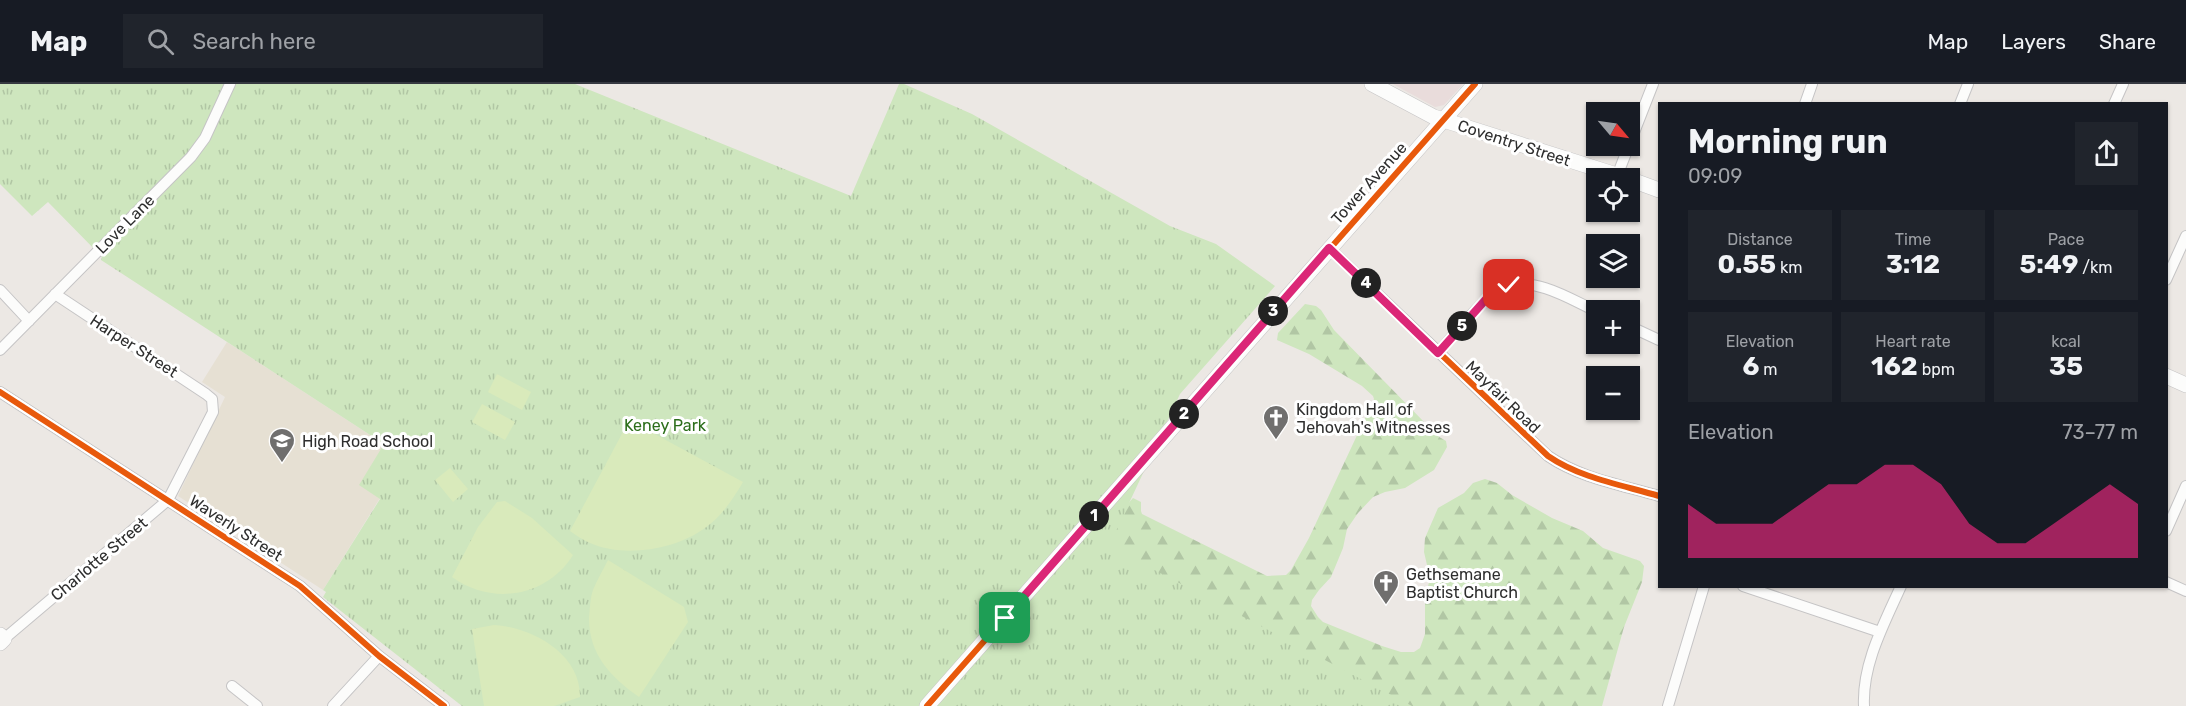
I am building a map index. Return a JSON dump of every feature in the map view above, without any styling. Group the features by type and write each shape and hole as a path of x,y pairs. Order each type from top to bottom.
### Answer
{"main road":[{"name":"Coventry Street","path":"1372,84 1425,114 1593,168"},
{"name":"Tower Avenue","path":"927,706 1475,84"},
{"name":"Coventry Street","path":"1640,183 1658,190"},
{"path":"2168,377 2186,385"}],"street":[{"name":"Love Lane","path":"0,350 191,158 205,138 230,84"},
{"path":"1627,168 1653,84"},
{"path":"1806,102 1812,84"},
{"path":"1961,102 1968,84"},
{"path":"2115,102 2122,84"},
{"path":"2168,276 2186,236"},
{"name":"Mayfair Road","path":"1329,248 1537,448 1560,465 1577,472 1658,496"},
{"path":"1438,353 1488,297 1509,285 1538,286 1586,306"},
{"path":"0,290 29,321"},
{"name":"Harper Street","path":"55,294 213,399"},
{"path":"1640,331 1658,340"},
{"name":"Waverly Street","path":"0,392 300,586 379,656 444,706"},
{"name":"Charlotte Street","path":"2,639 168,500 213,412 213,399"},
{"path":"2168,526 2186,486"},
{"path":"2168,583 2186,591"},
{"path":"1668,706 1703,588"},
{"path":"1864,706 1869,665 1900,588"},
{"path":"1770,590 1880,633"},
{"path":"333,706 379,656"},
{"path":"231,686 257,706"}],"shaded area":[{"path":"1393,84 1463,84 1444,105 1435,107"},
{"name":"High Road School","path":"227,342 384,444 380,498 323,590 178,496 225,397 202,382"}],"green space":[{"name":"Keney Park","path":"0,84 575,84 851,196 899,84 904,84 972,114 1170,226 1216,244 1275,286 1180,394 1109,546 1412,706 462,706 323,597 326,592 323,590 380,499 359,485 384,444 101,260 102,257 48,202 32,216 0,184"},
{"path":"1305,304 1316,306 1321,310 1334,330 1436,435 1446,441 1447,447 1434,470 1405,488 1373,497 1358,513 1347,529 1343,548 1331,577 1312,600 1311,606 1318,617 1323,622 1401,652 1414,652 1420,648 1425,634 1425,599 1430,578 1424,552 1425,538 1438,508 1464,493 1473,483 1485,479 1497,483 1512,495 1552,518 1583,531 1603,548 1640,561 1644,566 1642,582 1624,627 1602,706 952,706 1133,498 1141,502 1142,514 1267,576 1286,575 1291,570 1309,538 1374,399 1362,386 1309,354 1277,340 1278,333"},
{"path":"497,374 531,392 522,410 488,392"},
{"path":"482,404 515,422 505,440 472,422"},
{"path":"640,426 743,482 722,513 693,536 649,549 633,551 603,548 570,531 624,430"},
{"path":"450,468 468,489 453,502 435,480"},
{"path":"505,501 532,518 573,555 549,580 534,588 518,593 484,592 452,577 478,527 497,502"},
{"path":"608,560 684,607 688,622 639,697 619,681 604,664 597,654 590,631 592,593"},
{"path":"494,625 524,631 552,646 572,668 578,682 580,697 554,706 484,706 472,629"}],"cycle path":[{"path":"927,706 1475,84"},
{"path":"1329,248 1548,456 1560,464 1587,475 1658,496"},
{"path":"0,392 300,586 379,656 444,706"}],"place":[{"name":"Kingdom Hall of Jehovah's Witnesses","path":"1276,441"},
{"name":"High Road School","path":"282,464"},
{"name":"Gethsemane Baptist Church","path":"1386,606"}],"route":[{"path":"1005,618 1329,248 1438,353 1488,297 1509,285"}]}
